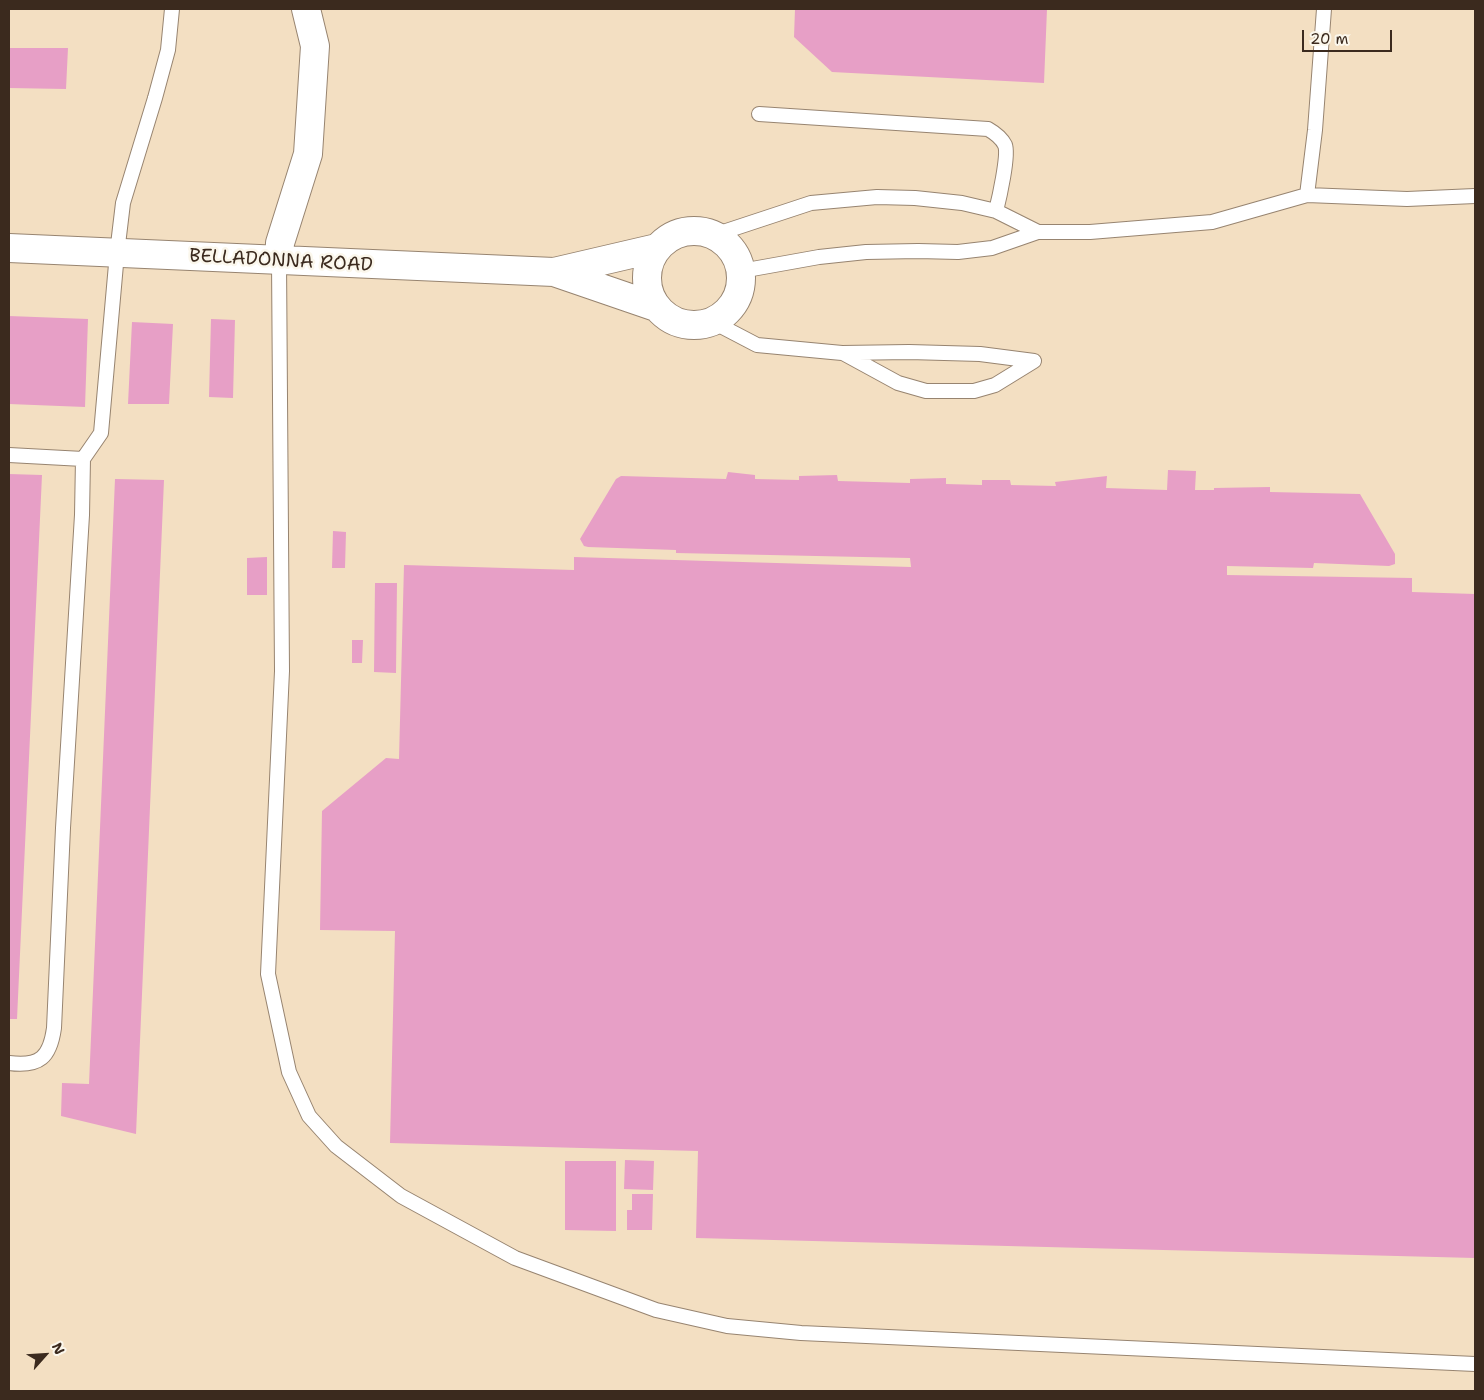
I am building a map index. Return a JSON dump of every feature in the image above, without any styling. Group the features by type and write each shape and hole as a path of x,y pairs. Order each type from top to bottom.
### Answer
{"street":[{"path":"279,261 280,242 308,154 315,46 306,9"},
{"name":"BELLADONNA ROAD","path":"9,248 554,272 657,248 668,238 683,232 698,231 714,235"},
{"path":"713,322 726,314 736,302 741,287 741,271 736,256 726,244 714,235"},
{"path":"656,307 648,293 646,278 649,262 657,248"},
{"name":"BELLADONNA ROAD","path":"554,272 656,307 668,318 682,325 697,326 713,322"}],"lane":[{"path":"9,1063 30,1063 43,1058 52,1046 82,515 83,459 101,433 123,203 156,98 165,59 172,9"},
{"path":"1307,195 1315,130 1324,9"},
{"path":"759,114 988,129 999,135 1006,146 1002,186 996,211"},
{"path":"741,271 819,257 866,252 958,252 992,248 1038,232 1090,232 1212,222 1307,195 1407,199 1475,196"},
{"path":"714,235 811,203 868,198 915,198 962,203 996,211 1038,232"},
{"path":"279,261 282,671 268,974 289,1072 309,1116 336,1146 401,1196 515,1258 656,1310 727,1326 801,1333 1475,1364"},
{"path":"713,322 758,345 842,352 980,354 1034,361 995,385 974,391 926,391 898,383 842,352"},
{"path":"9,455 83,459"}],"building":[{"path":"795,9 1047,9 1044,83 832,72 794,37"},
{"path":"9,48 68,48 66,89 9,88"},
{"path":"9,316 88,319 85,407 9,404"},
{"path":"211,319 235,320 233,398 209,397"},
{"path":"132,322 173,324 169,404 128,404"},
{"path":"1168,470 1196,471 1195,490 1270,487 1270,492 1360,494 1395,554 1395,564 1389,566 1314,563 1313,568 1227,566 1227,575 1412,578 1412,592 1475,594 1475,1258 696,1238 698,1151 390,1143 395,931 320,930 322,811 386,758 399,759 404,565 574,570 574,557 911,567 910,558 676,553 676,550 588,547 584,546 580,539 616,479 621,476 726,479 728,472 755,475 755,479 799,480 799,476 837,475 838,481 910,483 910,479 946,478 946,484 982,485 982,480 1010,480 1011,485 1056,486 1055,482 1107,476 1106,488 1167,490"},
{"path":"9,474 42,475 17,1019 9,1019"},
{"path":"115,479 164,480 136,1134 61,1116 62,1083 89,1084"},
{"path":"333,531 346,532 345,568 332,568"},
{"path":"267,557 267,595 247,595 247,558"},
{"path":"375,583 397,583 396,673 374,672"},
{"path":"352,640 363,640 362,663 352,663"},
{"path":"625,1160 654,1161 653,1190 624,1189"},
{"path":"565,1161 616,1161 616,1231 565,1230"},
{"path":"632,1194 653,1194 652,1230 627,1230 627,1210 632,1210"}]}
